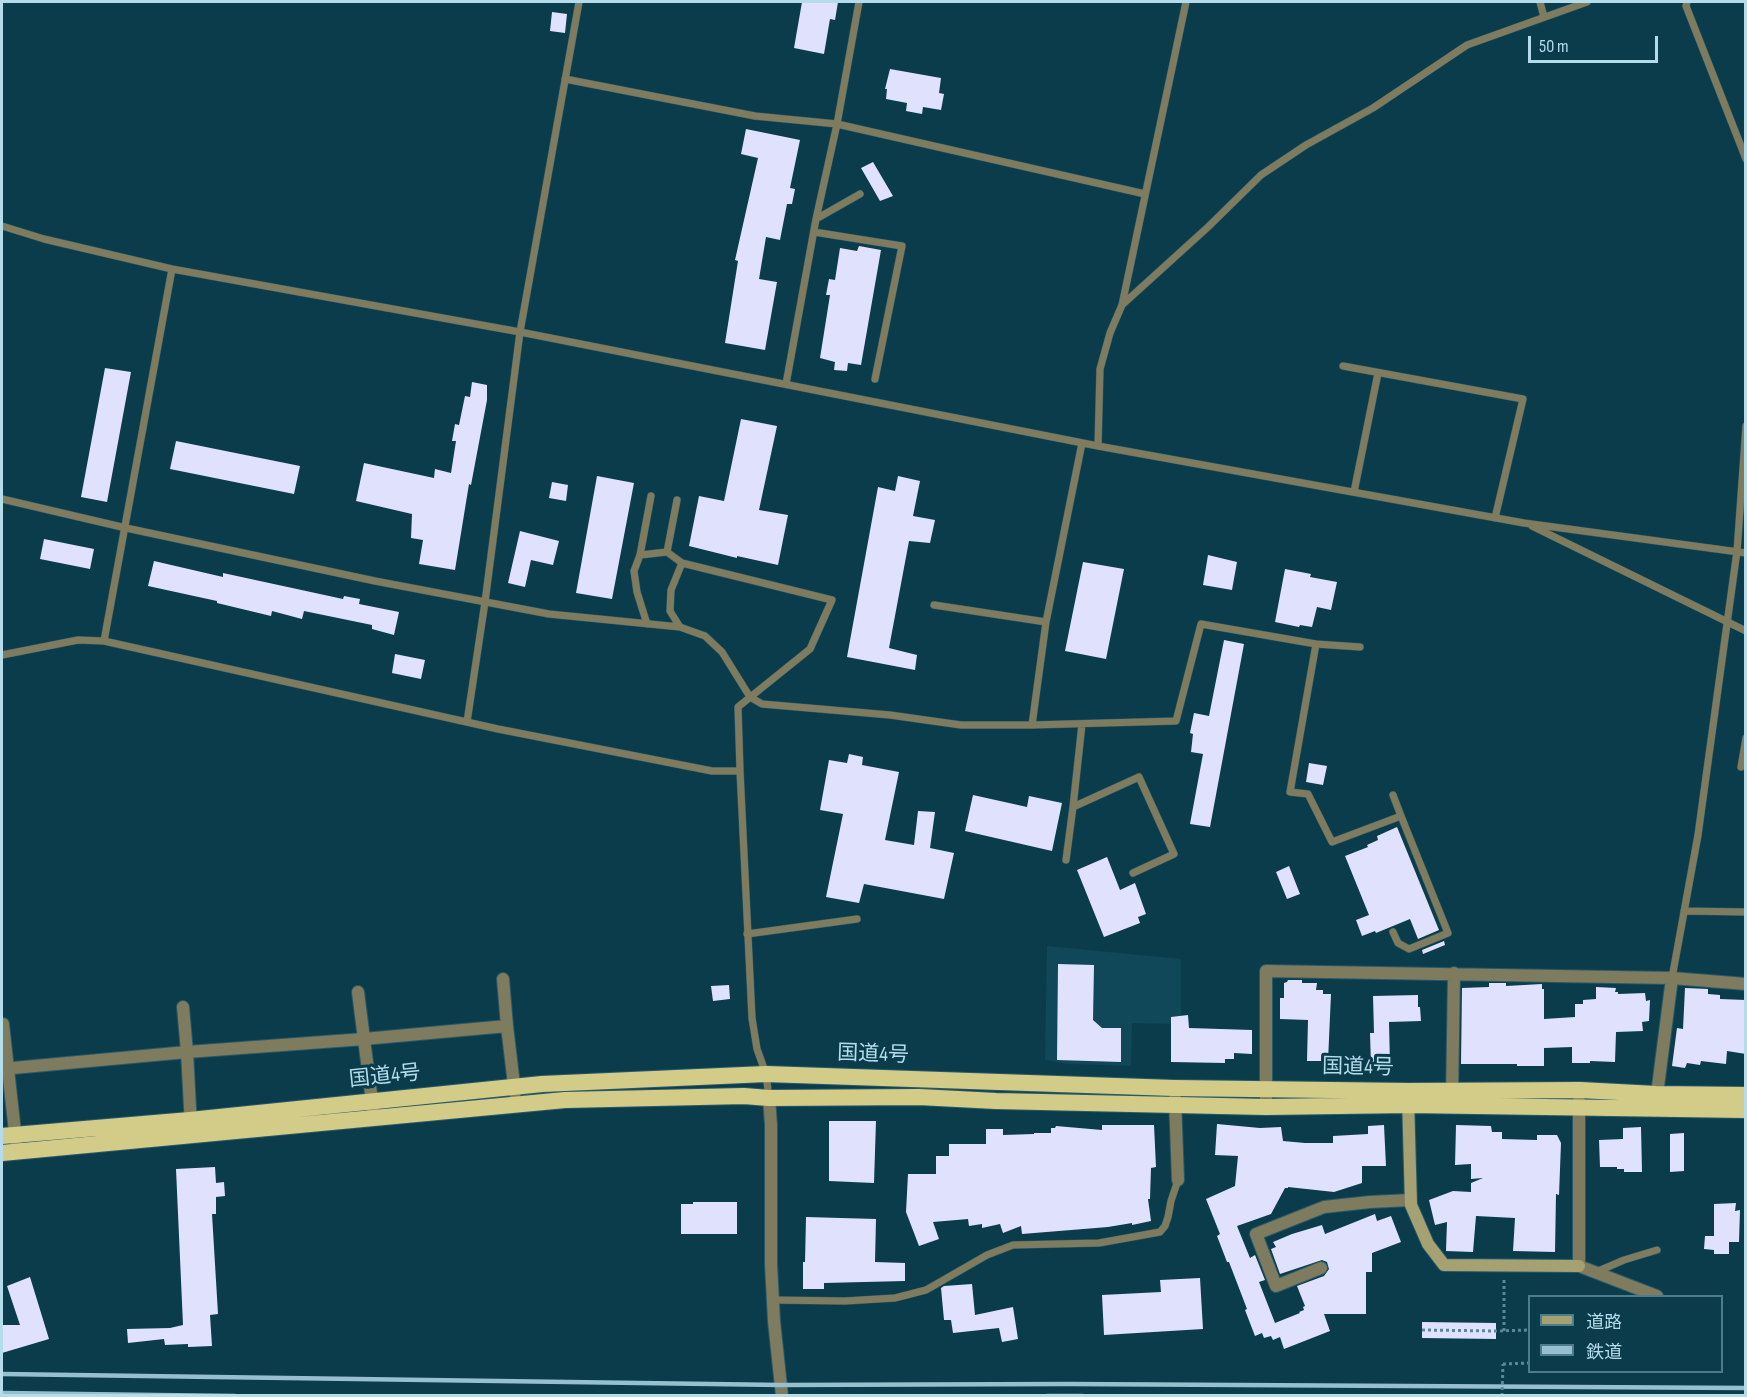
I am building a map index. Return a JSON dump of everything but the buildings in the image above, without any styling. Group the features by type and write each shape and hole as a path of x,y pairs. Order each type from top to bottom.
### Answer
{"highway":[{"name":"国道4号","path":"191,1128 372,1101 514,1087 765,1074 1175,1096 1266,1107 1408,1098 1580,1098 1656,1101 1746,1110"},
{"name":"国道4号","path":"9,1144 191,1128 374,1119 565,1100 744,1096 769,1098 919,1097 996,1101 1175,1096 1267,1089 1408,1098"},
{"name":"国道4号","path":"1656,1101 1746,1095"}],"main road":[{"path":"1408,1098 1411,1205 1428,1244 1444,1265 1579,1266"}],"street":[{"path":"1266,1107 1266,971 1672,978 1746,984"},
{"path":"1452,1098 1454,973"},
{"path":"1656,1101 1672,978"},
{"path":"503,979 516,1105"},
{"path":"358,993 374,1119"},
{"path":"183,1007 191,1128"},
{"path":"3,1024 9,1144"},
{"path":"5,1069 507,1026"},
{"path":"1175,1096 1178,1180"},
{"path":"769,1098 771,1264 782,1395"},
{"path":"1580,1098 1579,1266 1654,1295"},
{"path":"1321,1268 1276,1286 1256,1234 1324,1207 1410,1200"}],"lane":[{"path":"467,722 520,332 579,2"},
{"path":"786,384 816,219 837,124 858,2"},
{"path":"1098,446 1100,369 1110,333 1122,305 1186,2"},
{"path":"1540,2 1544,17"},
{"path":"1122,305 1261,175 1306,145 1373,108 1467,45 1587,2"},
{"path":"1686,2 1746,159"},
{"path":"565,79 755,116 837,124 1145,194"},
{"path":"816,219 860,194"},
{"path":"2,226 44,239 172,269 520,332 1082,443 1524,523 1746,553"},
{"path":"814,232 902,246 875,380"},
{"path":"104,641 172,269"},
{"path":"1343,366 1523,399 1495,518"},
{"path":"1354,492 1378,373"},
{"path":"1672,978 1698,835 1737,551 1746,426"},
{"path":"1032,725 1046,622 1082,443"},
{"path":"647,624 637,592 634,571 640,555 651,496"},
{"path":"2,499 126,528 485,602 549,614 680,627 705,636 722,652 750,697 762,704 890,715 961,725 1176,721 1201,624 1317,644 1360,647"},
{"path":"667,552 677,500"},
{"path":"1524,523 1746,631"},
{"path":"640,555 667,552 682,563 832,600 810,649 738,707 752,1018 769,1098"},
{"path":"680,627 670,611 670,590 682,563"},
{"path":"934,604 1046,622"},
{"path":"2,654 78,640 104,641 467,722 712,771 740,771"},
{"path":"1317,644 1290,792 1308,794 1332,842 1401,816"},
{"path":"1065,860 1082,724"},
{"path":"1741,767 1746,738"},
{"path":"1072,807 1139,777 1174,854 1132,873"},
{"path":"1393,795 1448,933 1409,949 1398,943 1393,932"},
{"path":"1684,911 1746,912"},
{"path":"747,934 856,919"},
{"path":"773,1300 844,1301 895,1298 927,1290 987,1255 1012,1245 1099,1243 1160,1232 1165,1226 1178,1180"},
{"path":"1596,1272 1657,1250"}],"path":[{"path":"1504,1331 1505,1266"},
{"path":"1422,1330 1528,1330"},
{"path":"1502,1395 1503,1364 1528,1363"}],"shaded area":[{"path":"1047,946 1181,959 1181,1024 1132,1023 1131,1066 1069,1064 1045,1060"}],"railway":[{"path":"2,1374 781,1385 1068,1384 1746,1388"},
{"path":"2,1393 235,1396"},
{"path":"1047,1396 1083,1396"}]}
